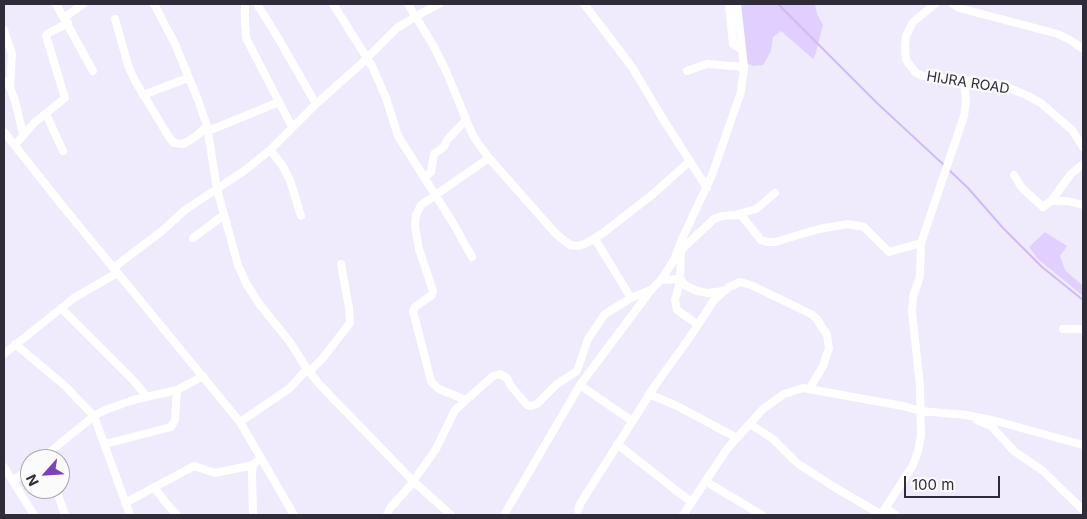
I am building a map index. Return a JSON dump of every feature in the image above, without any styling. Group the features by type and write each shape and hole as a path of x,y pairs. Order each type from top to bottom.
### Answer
{"street":[{"path":"56,4 93,71"},
{"path":"15,145 23,134 63,101 66,96 46,36 83,4"},
{"path":"154,4 175,44 208,129 217,189 238,265 246,283 290,342 308,371 350,418 413,481 451,515"},
{"path":"245,4 244,25 246,38 292,127"},
{"path":"257,4 278,36 316,104"},
{"path":"333,4 367,57 386,98 398,136 472,258"},
{"path":"408,4 446,71 473,136 489,158 562,241 578,246 595,239 653,194 690,161"},
{"path":"4,354 74,298 115,271 185,210 244,171 270,150 397,28 439,4"},
{"path":"584,4 632,67 706,188"},
{"path":"729,4 733,44 742,50"},
{"path":"504,515 580,385 651,290 661,280 674,260 725,142 741,92 744,67 736,4"},
{"name":"HIJRA ROAD","path":"935,4 913,22 905,46 906,60 916,74 1009,88 1041,103 1072,130 1083,147"},
{"path":"953,4 959,8 1058,34 1083,49"},
{"path":"115,19 128,65 143,95 174,143 182,144 188,142 208,129 278,102"},
{"path":"4,30 12,54 10,87 23,134"},
{"path":"687,71 707,64 744,67"},
{"path":"143,95 188,78"},
{"path":"4,81 10,87"},
{"path":"883,513 913,465 921,436 920,386 912,312 913,297 920,276 921,243 964,116 966,101 964,81"},
{"path":"46,114 63,150"},
{"path":"424,178 431,172 434,154 444,147 447,140 466,120"},
{"path":"4,132 115,271 240,422 294,515"},
{"path":"270,150 282,165 290,180 301,216"},
{"path":"466,400 434,386 414,318 413,311 415,307 432,295 433,291 415,227 416,216 421,205 489,158"},
{"path":"1014,175 1022,188 1043,207 1051,201 1071,174 1083,164"},
{"path":"734,216 756,209 775,193"},
{"path":"1051,201 1068,201 1083,205"},
{"path":"193,238 224,215"},
{"path":"681,250 714,219 722,216 742,215 761,240 767,242 775,242 819,229 848,224 864,227 890,252 921,243"},
{"path":"595,239 631,298"},
{"path":"682,240 680,279 675,300 677,310 697,324"},
{"path":"240,422 290,388 322,359 349,326 349,308 341,264"},
{"path":"661,280 680,279"},
{"path":"680,279 686,286 697,292 708,294 725,290"},
{"path":"578,510 632,420 714,300 725,290 740,282 751,285 816,318 827,335 829,348 823,366 810,388"},
{"path":"387,515 390,508 413,481 436,449 455,410 493,376 500,374 507,378 511,386 527,405 537,404 557,384 576,371 588,339 605,314 631,298 651,290"},
{"path":"61,308 134,381 147,397"},
{"path":"1062,329 1083,329"},
{"path":"15,344 64,385 94,416 126,511 154,487 194,466 215,473 253,465"},
{"path":"55,449 94,416 116,405 177,390 203,376"},
{"path":"580,385 632,420"},
{"path":"682,515 727,449 763,409 774,400 794,389 810,388 902,406 920,412 967,415 1083,445"},
{"path":"105,444 171,427 175,420 177,390"},
{"path":"649,394 677,406 737,438"},
{"path":"967,415 991,426 1014,451 1043,471 1083,510"},
{"path":"750,424 773,439 797,463 834,487 883,513 896,515"},
{"path":"617,444 691,502"},
{"path":"253,515 252,472 253,465 260,457"},
{"path":"4,467 34,515"},
{"path":"13,481 20,476"},
{"path":"705,481 762,515"},
{"path":"154,487 177,515"},
{"path":"59,499 65,515"}],"shaded area":[{"path":"734,4 815,4 817,14 823,25 813,59 781,31 773,37 771,51 763,65 753,66 743,61"},
{"path":"1045,232 1067,246 1060,256 1065,270 1083,286 1083,296 1038,259 1029,247"}],"waterway":[{"path":"778,4 878,104 945,166"},
{"path":"949,170 1042,267 1083,300"}]}
